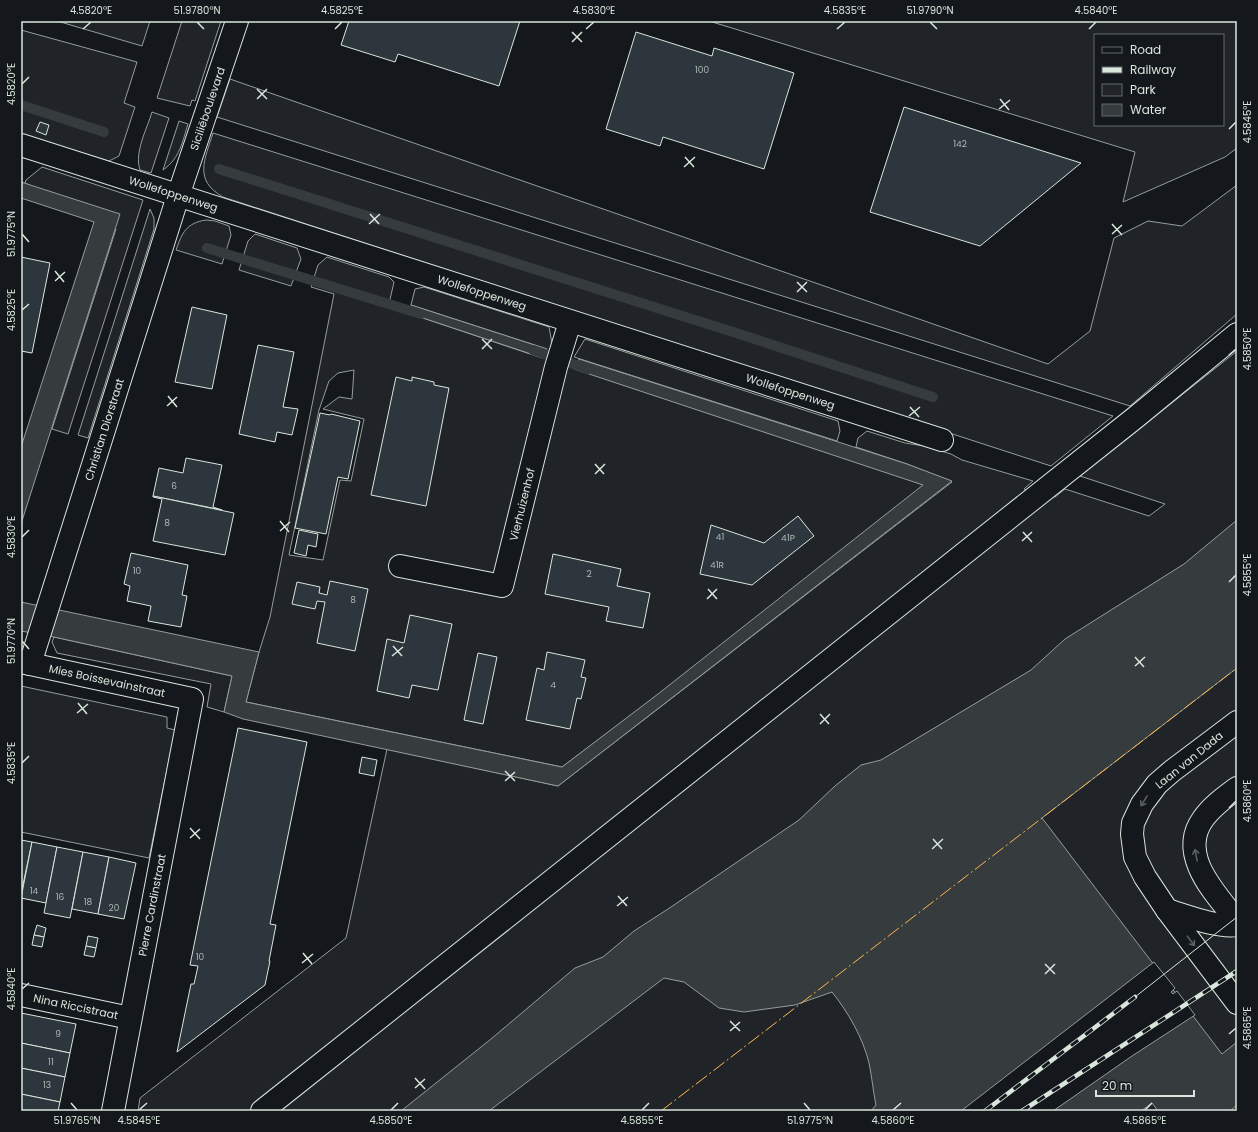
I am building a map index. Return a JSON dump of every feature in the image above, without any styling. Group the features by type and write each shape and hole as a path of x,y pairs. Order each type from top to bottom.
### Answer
{"street":[{"name":"Siciliëboulevard","path":"178,196 237,21"},
{"name":"Wollefoppenweg","path":"21,145 942,440"},
{"name":"Christian Diorstraat","path":"26,663 37,642 49,606 178,196"},
{"name":"Vierhuizenhof","path":"400,566 502,586 556,367 570,322"},
{"path":"262,1111 1130,422 1237,334"},
{"name":"Mies Boissevainstraat","path":"26,663 192,699"},
{"name":"Pierre Cardinstraat","path":"113,1111 192,699"},
{"name":"Laan van Dada","path":"1237,722 1157,784 1142,804 1133,823 1132,834 1135,857 1145,877 1167,910 1237,1003"},
{"path":"1237,788 1221,800 1203,819 1195,838 1195,849 1200,868 1205,878 1237,921"},
{"path":"1167,910 1218,924 1237,925"},
{"name":"Nina Riccistraat","path":"21,995 130,1018"}],"green space":[{"path":"57,21 150,21 142,46"},
{"path":"182,21 221,21 195,101 192,100 190,106 157,98"},
{"path":"709,21 1237,21 1237,148 1225,157 1123,202 1135,152"},
{"path":"21,30 137,62 124,103 135,107 119,156 109,161 21,134"},
{"path":"230,79 1048,364 1090,331 1114,238 1148,221 1182,226 1237,185 1237,314 1130,406 217,117"},
{"path":"152,112 169,118 151,173 140,170 139,156 142,141"},
{"path":"179,121 188,124 182,144 177,155 163,170"},
{"path":"213,133 1113,416 1051,466 223,197 208,183 205,176 205,160"},
{"path":"42,167 143,200 68,434 52,429 116,229 25,183 26,180"},
{"path":"150,209 154,218 154,229 88,438 78,435"},
{"path":"199,221 215,221 229,226 231,235 222,264 176,250 180,239 189,226"},
{"path":"255,234 297,248 301,259 291,286 239,270 248,241"},
{"path":"327,257 389,277 394,282 388,308 408,313 542,358 547,349 411,305 415,289 424,287 549,327 553,349 548,360 574,367 713,414 937,485 562,767 246,702 270,617 334,294 311,287 318,265","holes":["354,370 352,399 339,397 323,409 364,419 351,481 340,480 323,560 289,555 319,410 329,381 338,373"]},
{"path":"585,339 838,421 840,431 837,441 574,357"},
{"path":"1237,351 1237,1111 138,1111 140,1098 346,938 387,749 558,786 952,482 907,464 856,447 858,438 867,431 905,443 924,446 951,454 962,460 1033,481 1024,489 1055,497 1065,489 1149,516 1165,504 1080,476"},
{"path":"54,637 232,676 224,712 207,707 211,684 57,653 52,642"},
{"path":"21,686 167,717 167,728 175,730 149,858 21,832"}],"water":[{"path":"21,182 120,214 21,524 21,447 94,222 21,198"},
{"path":"411,305 547,349 543,358 408,313"},
{"path":"579,359 907,464 952,481 558,786 243,719 224,712 232,676 21,631 21,602 259,652 246,702 562,767 658,694 923,485 574,369"},
{"path":"1237,520 1237,668 1042,818 1222,1054 1237,1042 1237,1105 1230,1111 1158,1111 1152,1103 1141,1111 871,1111 876,1105 870,1068 863,1044 844,1008 832,992 795,1005 744,1012 719,1008 684,982 664,978 489,1111 401,1111 491,1039 575,968 603,957 634,931 799,820 835,786 861,765 881,760 1031,670 1065,639 1184,564"}],"pier":[{"path":"1154,962 1175,988 1171,992 1173,994 1177,991 1195,1015 1132,1056 1053,1111 961,1111"}],"building":[{"path":"349,21 520,21 499,86 398,54 395,62 341,45"},
{"path":"636,32 712,56 714,48 794,73 764,169 663,137 660,146 606,129"},
{"path":"904,107 1081,163 980,246 870,212"},
{"path":"40,122 49,125 46,135 36,131"},
{"path":"21,257 50,263 32,353 21,351"},
{"path":"192,307 227,315 212,389 175,382"},
{"path":"258,345 294,352 283,407 298,409 292,435 277,432 275,442 239,434"},
{"path":"396,377 412,381 412,377 434,382 434,385 449,388 426,506 371,495"},
{"path":"320,413 360,421 348,479 338,477 326,534 295,528"},
{"path":"186,458 222,465 213,507 222,510 153,496 159,468 183,473"},
{"path":"153,496 234,513 225,555 153,541 162,499"},
{"path":"798,516 814,536 752,585 700,574 711,525 764,543"},
{"path":"299,530 318,534 316,547 308,545 306,556 294,553"},
{"path":"131,553 188,565 182,595 187,596 181,627 148,621 151,606 127,601 130,586 124,584"},
{"path":"553,554 621,569 617,586 650,593 643,628 606,621 609,607 545,594"},
{"path":"330,581 368,589 355,651 317,643 325,602 317,601 315,609 292,604 297,582 320,587 319,593 327,595"},
{"path":"410,615 452,624 438,690 412,685 409,698 377,691 387,639 404,643"},
{"path":"547,652 585,660 581,677 586,678 581,699 577,698 570,729 526,720 537,668 544,670"},
{"path":"478,653 497,657 483,724 464,720"},
{"path":"238,728 307,742 270,924 276,925 270,961 265,985 177,1052 191,984 194,984 198,966 190,965"},
{"path":"362,757 377,760 374,776 359,773"},
{"path":"21,840 32,842 21,894"},
{"path":"32,842 57,847 46,903 21,898"},
{"path":"57,847 83,852 70,918 44,913"},
{"path":"83,852 109,857 98,914 72,909"},
{"path":"109,857 136,863 124,919 98,914"},
{"path":"37,925 46,928 44,937 34,935"},
{"path":"34,935 44,937 42,947 32,945"},
{"path":"88,936 98,938 96,948 86,946"},
{"path":"86,946 96,948 94,957 84,955"},
{"path":"21,1013 76,1024 70,1053 21,1043"},
{"path":"21,1043 70,1053 65,1077 21,1068"},
{"path":"21,1068 65,1077 60,1102 21,1094"},
{"path":"21,1094 60,1102 58,1111 21,1111"}],"waterway":[{"path":"21,105 104,132"},
{"path":"219,169 933,397"},
{"path":"207,248 421,314"},
{"path":"533,350 588,369"}],"tram line":[{"path":"1135,997 1237,917"}],"railway":[{"path":"1022,1111 1237,971"},
{"path":"985,1111 1135,997"}],"power":[{"path":"661,1111 1237,668"}]}
